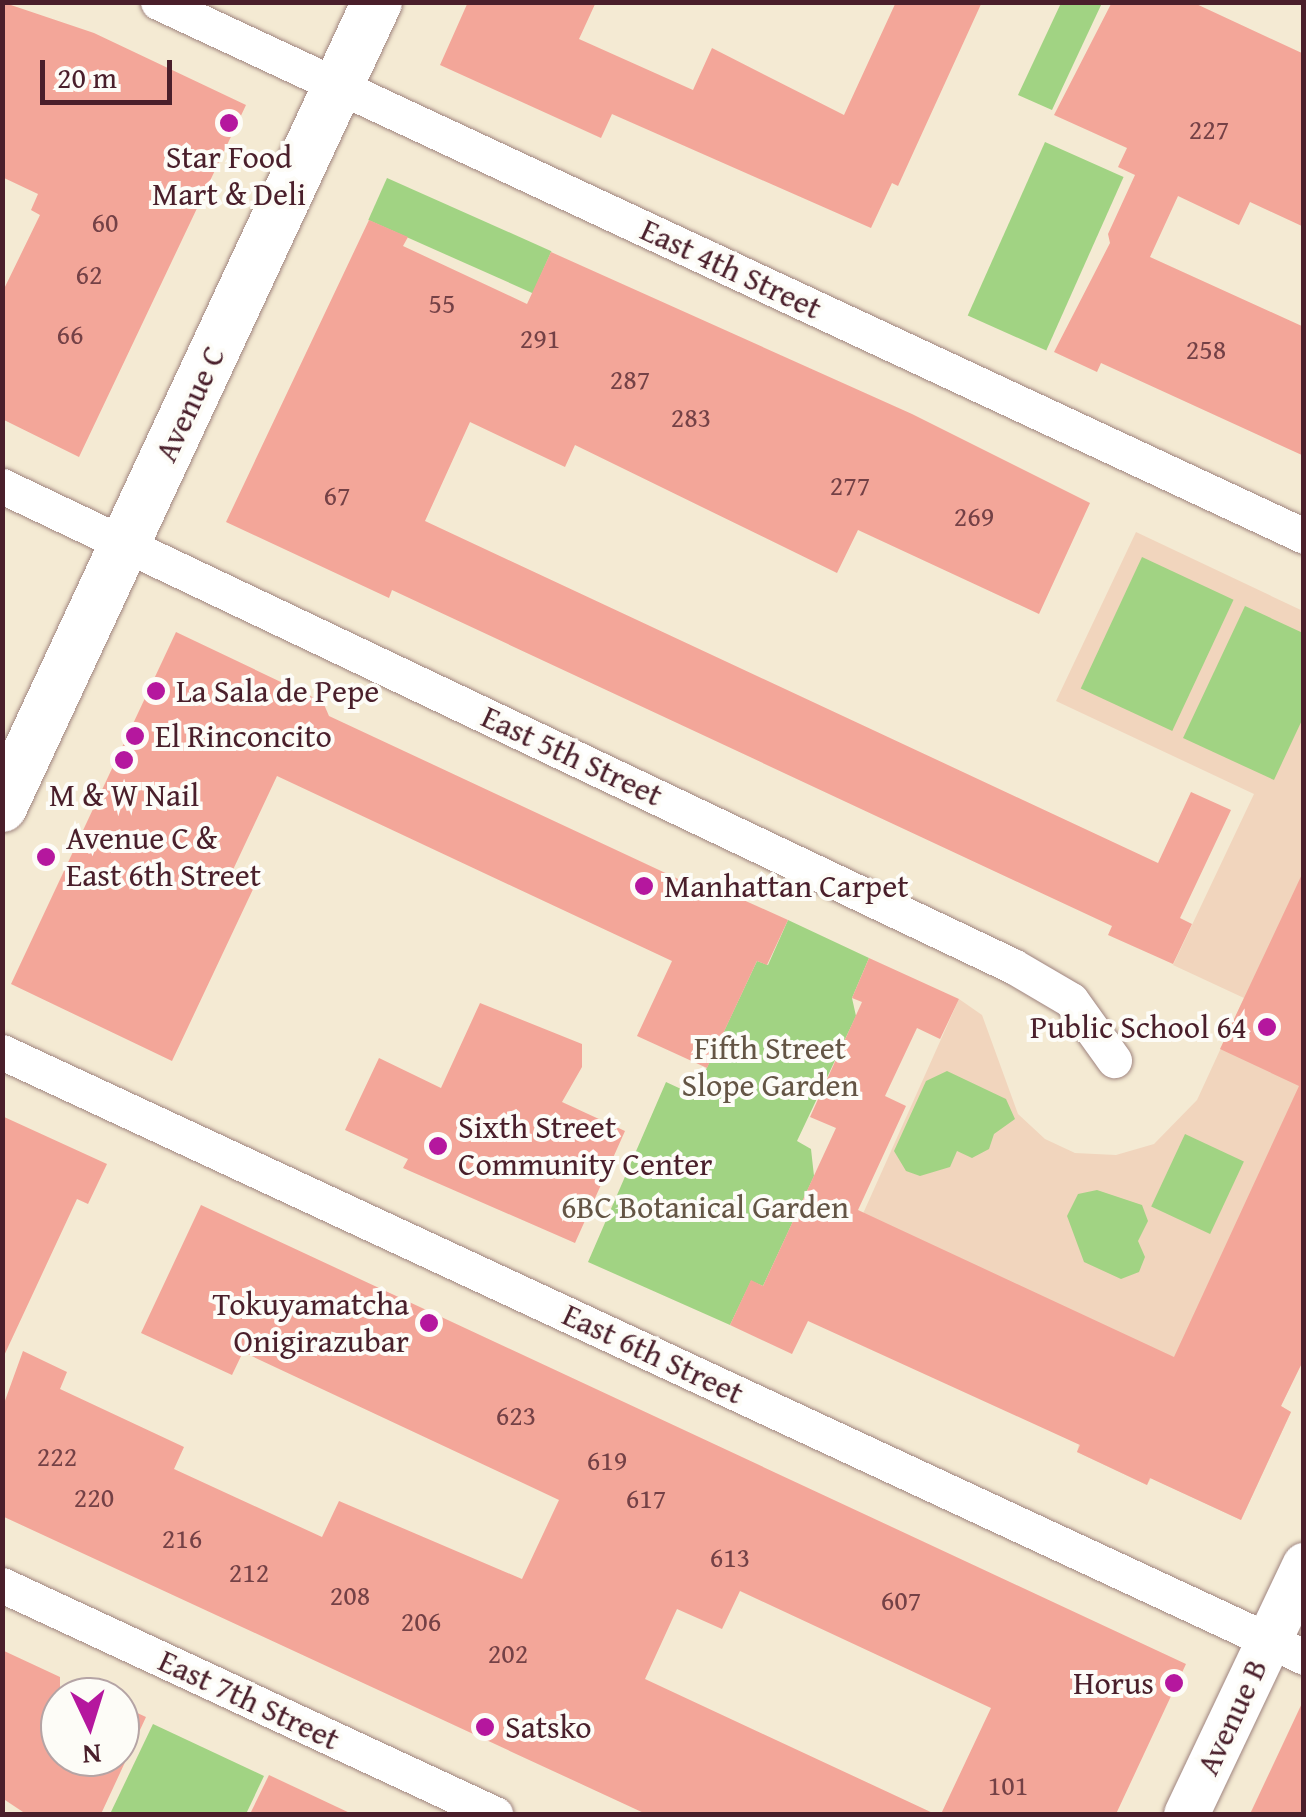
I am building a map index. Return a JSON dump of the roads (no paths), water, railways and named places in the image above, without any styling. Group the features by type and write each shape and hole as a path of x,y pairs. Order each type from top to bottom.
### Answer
{"main road":[{"name":"Avenue C","path":"2,807 377,2"}],"street":[{"name":"East 4th Street","path":"158,2 1304,536"},
{"name":"East 5th Street","path":"2,486 1012,966 1071,1000 1114,1060"},
{"name":"East 6th Street","path":"2,1052 1286,1648"},
{"name":"Avenue B","path":"1186,1814 1286,1648 1304,1565"},
{"name":"East 7th Street","path":"2,1585 496,1814"}],"place":[{"name":"Star Food Mart & Deli","path":"229,123"},
{"name":"La Sala de Pepe","path":"156,691"},
{"name":"El Rinconcito","path":"135,736"},
{"name":"M & W Nail","path":"124,760"},
{"name":"Avenue C & East 6th Street","path":"46,857"},
{"name":"Manhattan Carpet","path":"644,886"},
{"name":"Public School 64","path":"1267,1027"},
{"name":"Sixth Street Community Center","path":"438,1146"},
{"name":"Tokuyamatcha Onigirazubar","path":"429,1323"},
{"name":"Horus","path":"1174,1683"},
{"name":"Satsko","path":"485,1727"}],"park label":[{"name":"Fifth Street Slope Garden","path":"770,1068"},
{"name":"6BC Botanical Garden","path":"705,1207"}]}
